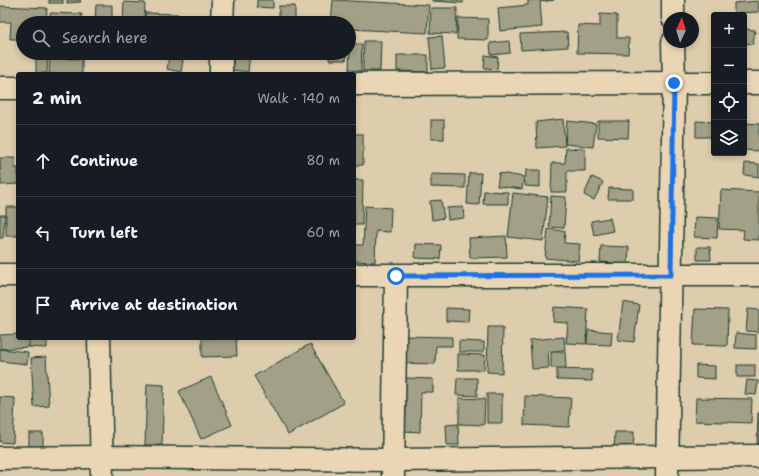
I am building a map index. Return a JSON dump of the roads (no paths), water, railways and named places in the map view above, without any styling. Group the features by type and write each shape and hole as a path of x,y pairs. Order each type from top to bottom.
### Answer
{"street":[{"path":"222,16 223,0"},
{"path":"673,0 673,12"},
{"path":"667,467 674,48"},
{"path":"221,60 221,72"},
{"path":"356,84 711,83"},
{"path":"747,83 759,83"},
{"path":"0,88 16,88"},
{"path":"0,275 16,276"},
{"path":"356,276 759,275"},
{"path":"393,468 396,276"},
{"path":"99,340 102,467"},
{"path":"0,458 102,467 393,468 667,467 759,456"}]}
